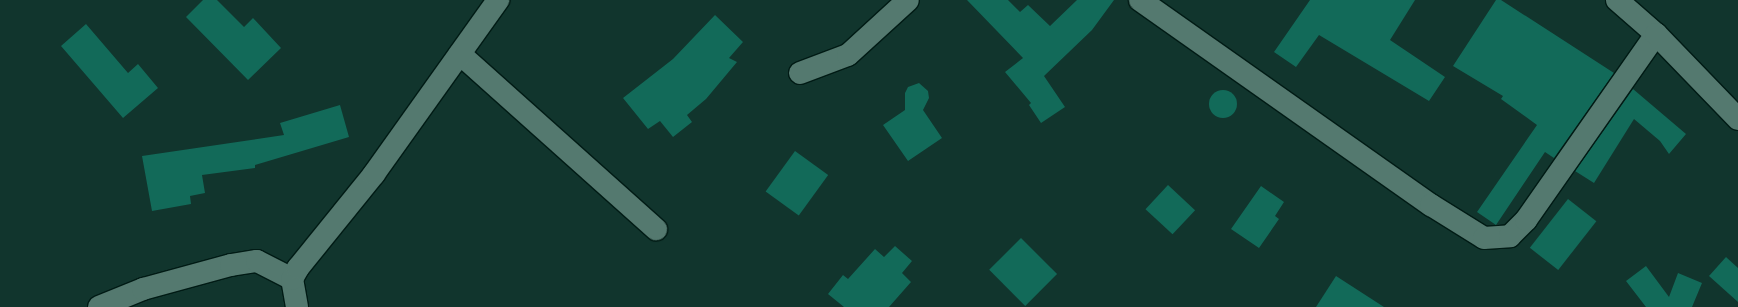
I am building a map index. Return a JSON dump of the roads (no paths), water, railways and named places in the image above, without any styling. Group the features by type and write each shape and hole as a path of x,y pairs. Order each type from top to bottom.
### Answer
{"street":[{"path":"297,307 292,279 374,174 498,0"},
{"path":"800,73 848,55 908,0"},
{"path":"1140,0 1431,205 1484,238 1510,236 1526,220 1656,34"},
{"path":"1617,0 1656,34 1738,119"},
{"path":"460,54 656,229"},
{"path":"99,307 143,289 231,265 257,261 292,279"}]}
